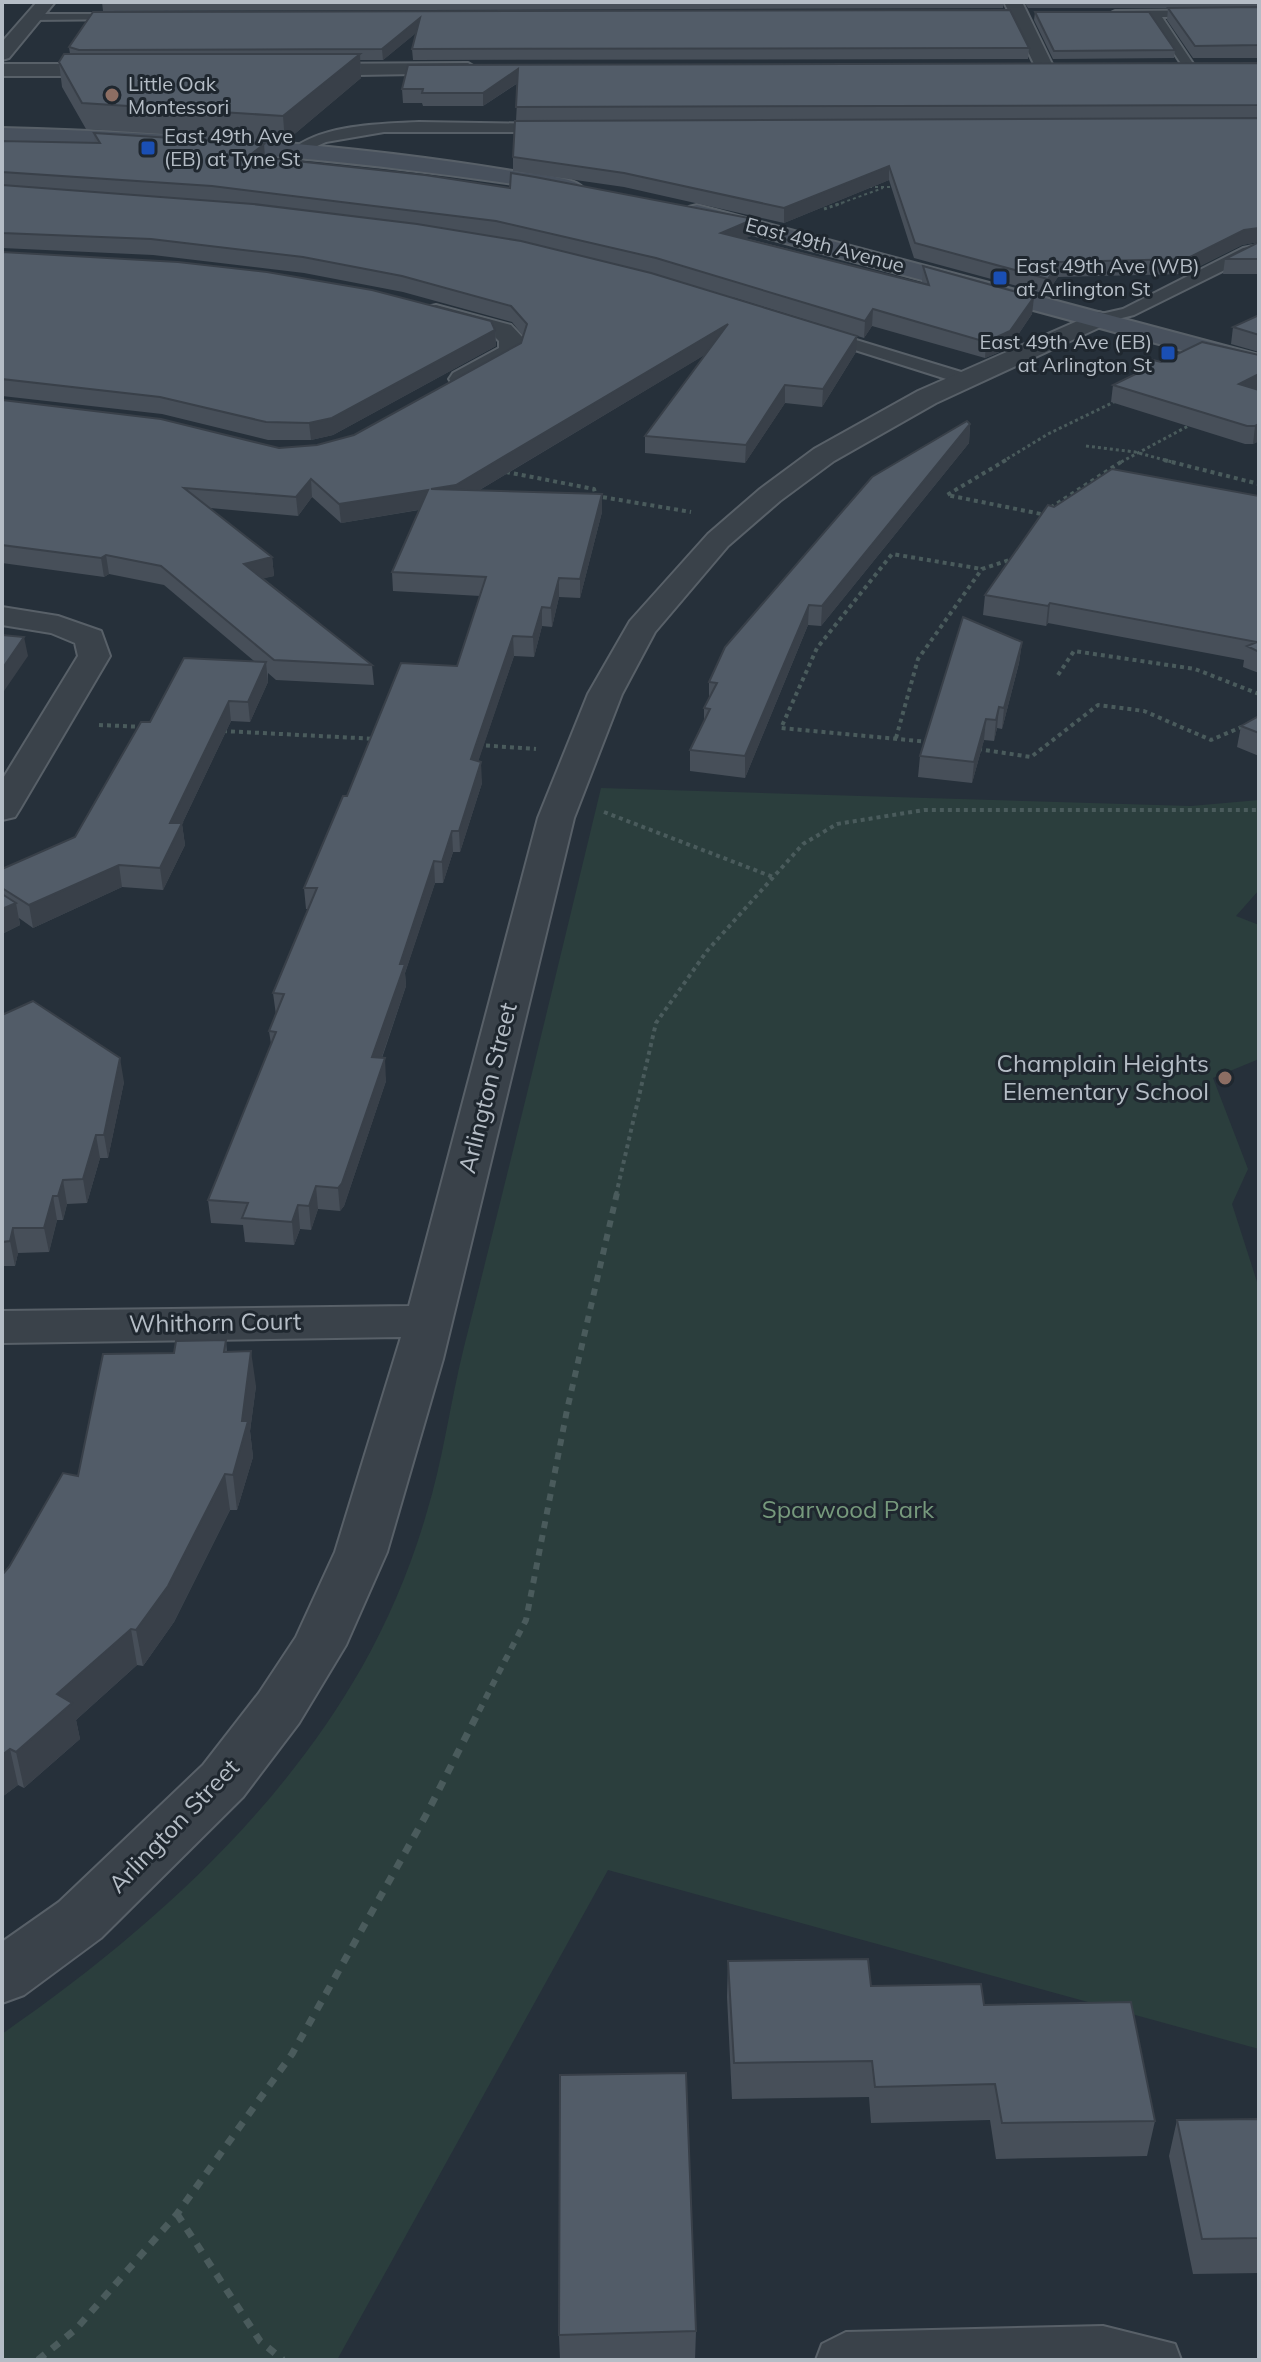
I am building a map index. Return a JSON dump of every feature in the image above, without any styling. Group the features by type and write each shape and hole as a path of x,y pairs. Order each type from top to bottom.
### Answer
{"street":[{"path":"2,54 40,10"},
{"path":"1016,11 1037,68 1067,68"},
{"path":"1159,68 1197,68"},
{"path":"280,70 487,69"},
{"path":"2,70 138,70"},
{"path":"2,134 182,141 297,151 496,175 590,191"},
{"name":"East 49th Avenue","path":"672,207 799,237 1259,363"},
{"path":"416,306 502,330 512,340 511,352 442,391"},
{"name":"Arlington Street","path":"2,1976 80,1920 223,1781 279,1708 319,1645 361,1552 428,1321 556,818 605,694 641,628 718,540 770,495 824,455 875,424 965,379 1098,319"},
{"path":"2,616 58,625 90,638 94,656 2,809"},
{"name":"Whithorn Court","path":"2,1327 428,1321"}],"lane":[{"path":"40,10 150,17"},
{"path":"1097,14 1259,13"},
{"path":"1154,14 1197,68"},
{"path":"297,151 313,141 345,131 375,128 563,128"},
{"path":"1098,319 1128,312 1248,251 1259,249"},
{"path":"801,328 965,379"},
{"path":"838,2360 846,2354 1103,2348 1159,2360"}],"path":[{"path":"866,187 895,187"},
{"path":"818,211 888,187"},
{"path":"1124,397 1048,434 947,495 1041,514 1135,452 1201,420 1189,416"},
{"path":"1086,446 1135,452 1259,484"},
{"path":"499,470 594,489 596,496 694,512"},
{"path":"998,507 1006,501"},
{"path":"938,743 781,728 817,648 892,554 982,569 1019,557"},
{"path":"933,567 939,561"},
{"path":"896,738 918,659 982,569"},
{"path":"1058,675 1074,651 1195,669 1259,694"},
{"path":"966,747 1031,757 1098,705 1144,711 1211,740 1249,725"},
{"path":"52,723 150,727"},
{"path":"213,731 384,740"},
{"path":"476,745 537,749"},
{"path":"38,2360 76,2329 177,2214 292,2054 425,1817 526,1620 567,1410 656,1023 707,951 803,844 837,824 924,810 1259,810"},
{"path":"603,811 773,877"},
{"path":"177,2214 260,2341 283,2360"}],"green space":[{"name":"Sparwood Park","path":"601,788 1191,806 1259,800 1259,890 1236,916 1259,925 1259,1059 1213,1078 1248,1169 1232,1204 1259,1288 1259,2049 608,1870 337,2360 2,2360 2,2034 106,1957 155,1915 247,1824 328,1722 381,1631 406,1574 432,1495 464,1347"}],"building":[{"path":"1259,7 1259,45 1195,46 1168,8"},
{"path":"1010,10 1029,48 412,49 420,18 382,49 79,50 69,47 93,12"},
{"path":"1035,12 1149,12 1175,50 1054,51"},
{"path":"64,54 360,54 283,116 82,103 59,62"},
{"path":"1259,63 1259,105 516,107 518,69 483,93 422,93 423,89 402,89 408,65"},
{"path":"1259,118 1259,228 1244,230 1186,259 1059,262 1048,279 915,243 889,166 784,208 624,173 513,157 515,121"},
{"path":"94,133 264,144 249,156 425,175 510,188 511,173 535,177 754,219 721,233 929,285 923,266 1034,297 1010,331 986,342 873,309 865,321 656,258 496,221 212,186 2,172 2,141 100,143"},
{"path":"2,185 253,204 417,224 521,241 651,273 857,336 823,389 785,385 746,445 645,436 728,324 456,485 431,489 602,494 580,579 559,578 551,608 542,607 533,637 513,636 471,759 481,762 459,831 452,831 442,862 434,861 400,964 405,964 372,1057 385,1058 342,1183 338,1188 316,1186 309,1206 298,1205 292,1222 242,1218 248,1203 208,1200 276,1032 269,1031 284,994 273,993 317,888 304,888 343,796 347,796 401,663 457,666 486,577 392,572 428,490 339,504 311,479 296,497 184,488 272,557 244,564 372,665 274,660 161,566 106,555 101,558 2,545 2,400 161,419 279,448 317,445 354,435 521,343 527,324 511,306 402,276 303,257 151,239 2,233"},
{"path":"1259,242 1259,259 1225,259"},
{"path":"2,252 178,262 267,272 372,290 491,321 495,330 332,418 309,423 266,422 160,397 2,379"},
{"path":"1259,315 1259,335 1233,327"},
{"path":"1202,342 1259,355 1259,374 1239,384 1259,390 1259,424 1247,426 1113,385 1146,369 1149,359 1161,362"},
{"path":"967,421 970,424 822,606 809,605 745,756 690,750 710,709 704,708 717,683 709,682 725,647 872,477"},
{"path":"1112,469 1259,496 1259,652 1247,646 1257,642 1050,603 1048,606 985,595 1048,505 1054,507"},
{"path":"963,617 1022,642 1004,708 999,707 996,720 986,719 974,762 920,756"},
{"path":"2,635 24,637 2,669"},
{"path":"184,658 266,662 248,702 229,701 170,823 182,823 160,868 119,865 29,905 2,888 2,869 75,837 141,722 150,722"},
{"path":"1259,716 1259,733 1241,726"},
{"path":"2,894 16,903 2,909"},
{"path":"33,1001 120,1058 104,1135 96,1135 83,1179 63,1180 58,1196 53,1196 44,1228 13,1228 10,1241 2,1242 2,1015"},
{"path":"226,1340 224,1352 251,1351 242,1421 248,1421 233,1475 225,1474 168,1586 136,1630 131,1629 57,1694 72,1703 16,1752 10,1749 2,1755 2,1575 63,1473 78,1476 103,1354 174,1353 176,1341"},
{"path":"868,1959 871,1986 981,1984 984,2005 1131,2002 1155,2121 1002,2123 995,2084 875,2087 872,2061 734,2063 728,1961"},
{"path":"686,2073 696,2331 559,2335 560,2075"},
{"path":"1259,2119 1259,2238 1202,2239 1177,2120"}],"place":[{"name":"Little Oak Montessori","path":"112,95"},
{"name":"East 49th Ave (EB) at Tyne St","path":"148,148"},
{"name":"East 49th Ave (WB) at Arlington St","path":"1000,278"},
{"name":"East 49th Ave (EB) at Arlington St","path":"1168,353"},
{"name":"Champlain Heights Elementary School","path":"1225,1078"}]}
